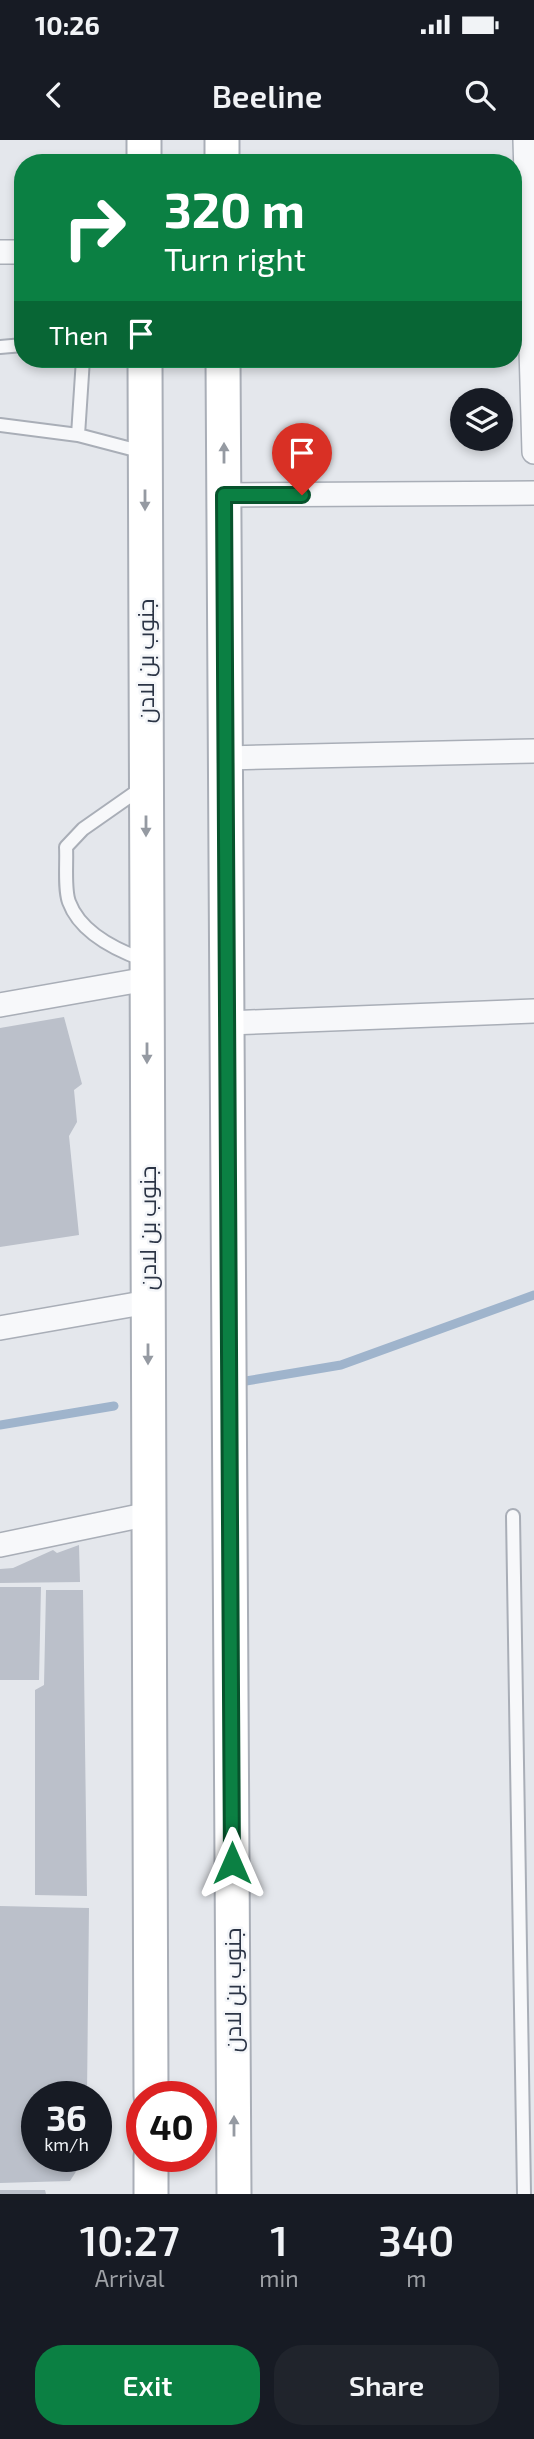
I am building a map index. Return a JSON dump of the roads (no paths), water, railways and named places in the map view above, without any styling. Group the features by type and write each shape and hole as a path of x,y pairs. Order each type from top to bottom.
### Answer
{"street":[{"path":"525,140 534,452"},
{"name":"جنوب بن لادن","path":"145,368 150,2081"},
{"name":"جنوب بن لادن","path":"223,368 234,2194"},
{"path":"224,495 534,493"},
{"path":"226,758 534,751"},
{"path":"0,1005 147,970"},
{"path":"227,1023 534,1011"},
{"path":"0,1328 148,1302"},
{"path":"0,1545 149,1514"},
{"path":"151,2172 151,2194"}],"lane":[{"path":"78,435 82,368"},
{"path":"0,425 78,435 145,452"},
{"path":"146,785 83,829 66,847 68,901 83,925 147,970"},
{"path":"513,1516 524,2194"}],"waterway":[{"path":"246,1381 341,1365 534,1295"},
{"path":"0,1425 114,1406"}]}
